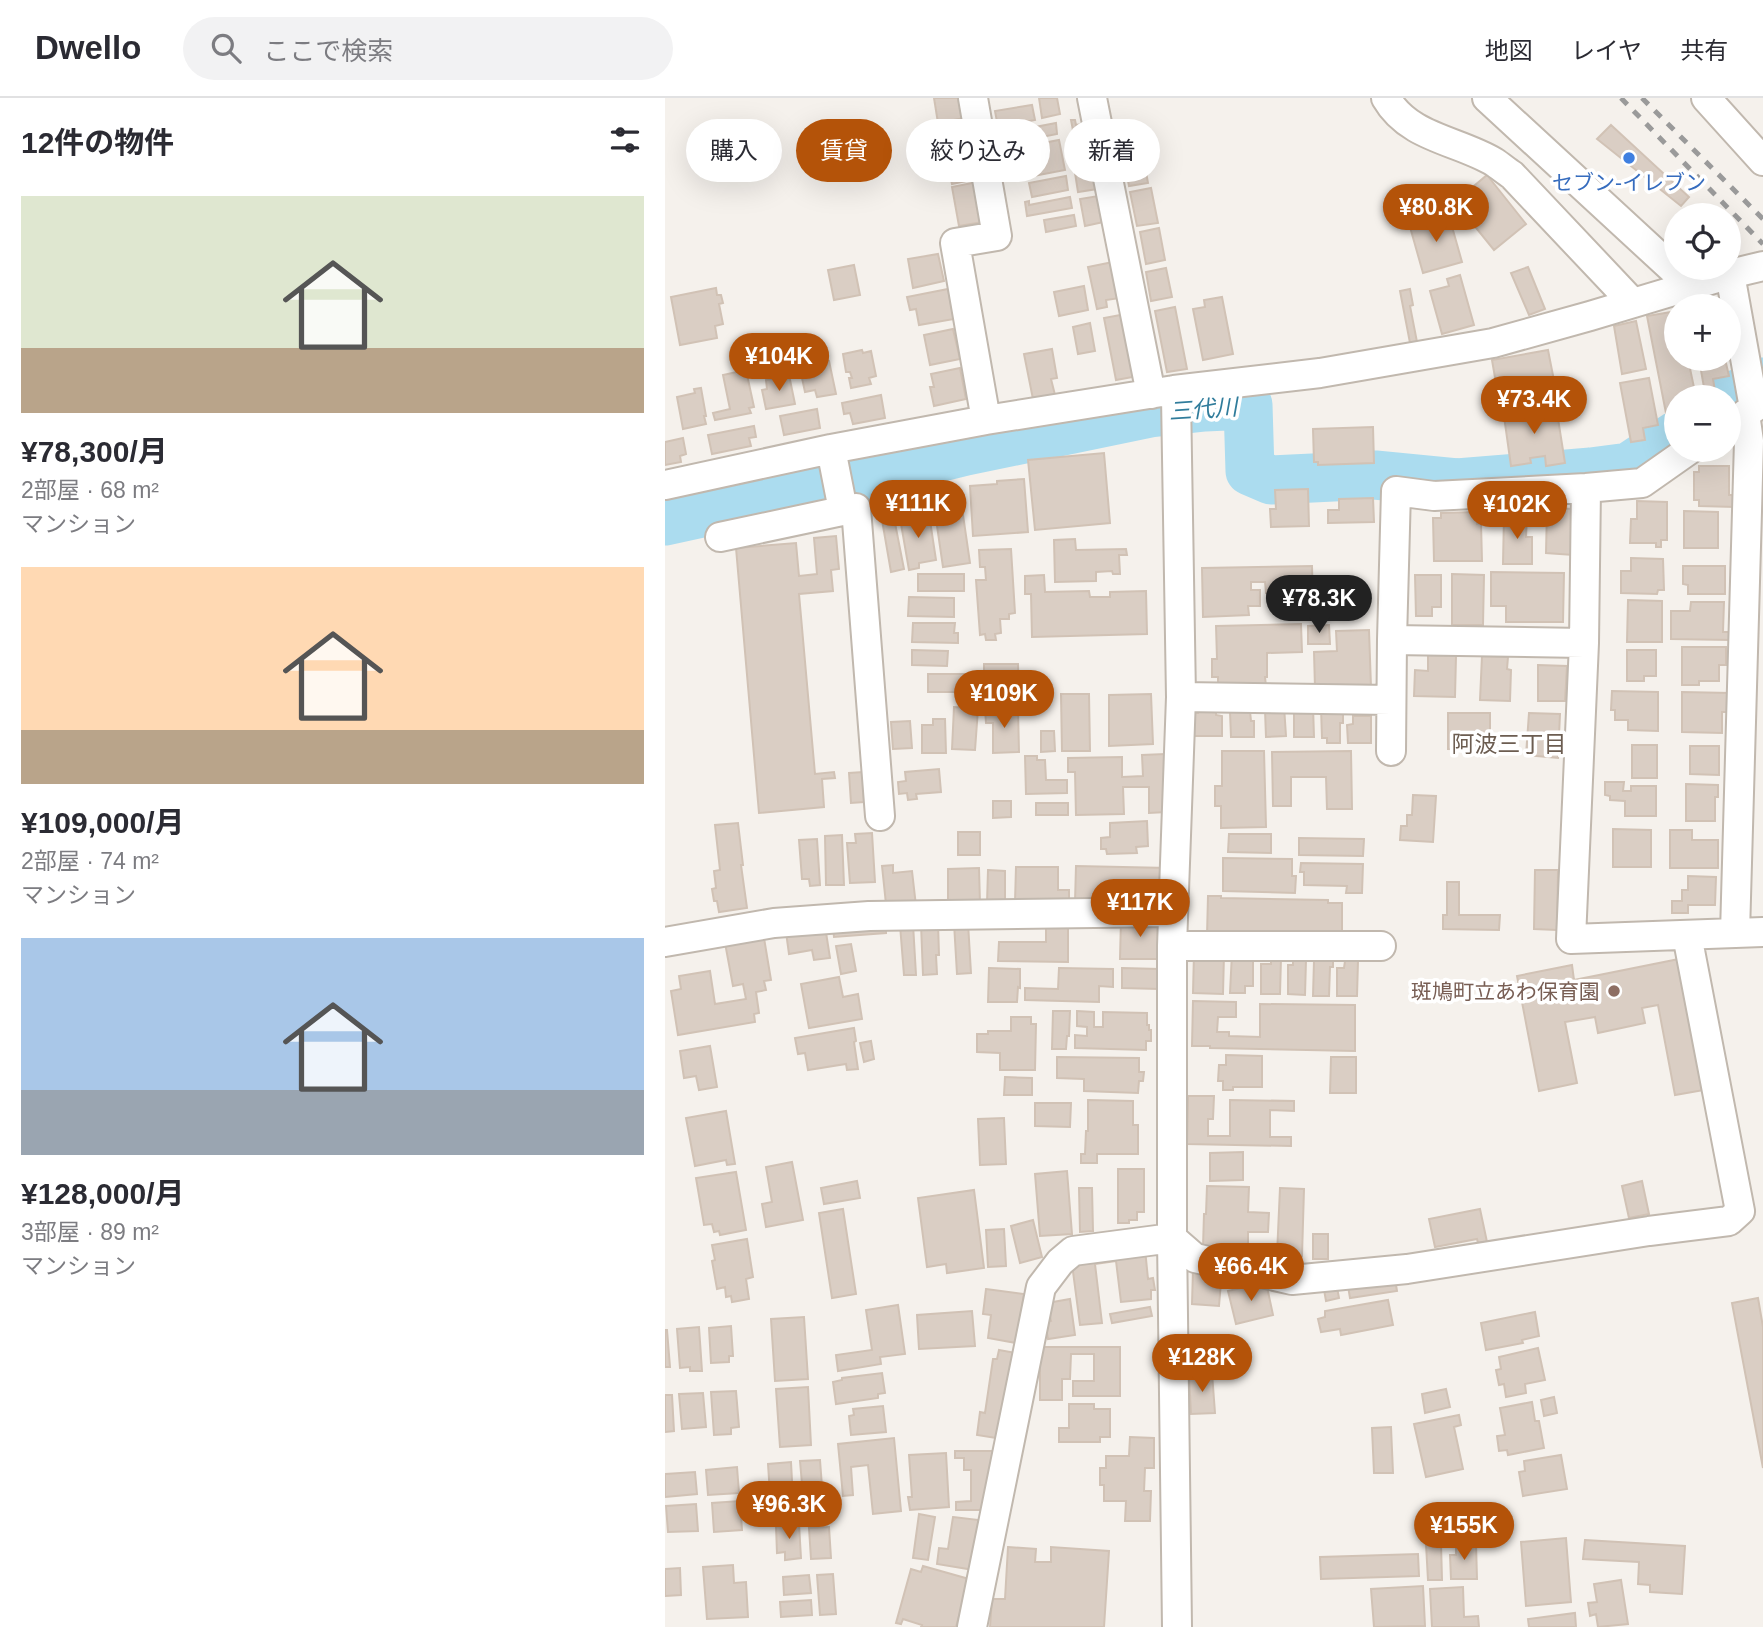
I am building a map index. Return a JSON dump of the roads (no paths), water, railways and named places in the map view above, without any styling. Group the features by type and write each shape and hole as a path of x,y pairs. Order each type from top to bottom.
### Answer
{"street":[{"path":"973,98 997,236 955,243 986,420"},
{"path":"1092,98 1177,435 1181,697 1172,946 1177,1627"},
{"path":"1386,98 1393,110 1422,132 1492,161 1512,175 1633,303"},
{"path":"1487,98 1690,285"},
{"path":"1706,98 1763,161"},
{"path":"1741,271 1763,266"},
{"path":"665,485 832,456 986,420 1320,373 1493,343 1708,280"},
{"path":"1586,488 1584,643 1571,939 1749,933 1749,403 1731,280"},
{"path":"832,456 841,503"},
{"path":"1391,751 1396,491 1434,496 1642,483 1672,462"},
{"path":"720,537 841,503 856,508 880,816"},
{"path":"1392,640 1584,643"},
{"path":"1181,697 1391,700"},
{"path":"665,942 774,923 869,916 1173,912"},
{"path":"972,1627 1041,1287 1060,1262 1073,1251 1173,1238 1195,1258 1292,1280 1407,1269 1649,1230 1729,1221 1740,1211 1687,935"},
{"path":"1172,946 1381,946"}],"waterway":[{"name":"三代川","path":"1741,392 1763,382"},
{"name":"三代川","path":"665,521 825,486 966,451 1150,413 1205,407 1248,405 1250,471 1271,480 1375,475 1457,483 1591,472 1629,467 1664,444"}],"railway":[{"path":"1621,98 1763,244"},
{"path":"1642,98 1763,219"}],"place":[{"name":"セブン-イレブン","path":"1629,158"},
{"name":"斑鳩町立あわ保育園","path":"1614,991"}],"district":[{"name":"阿波三丁目","path":"1509,744"}]}
